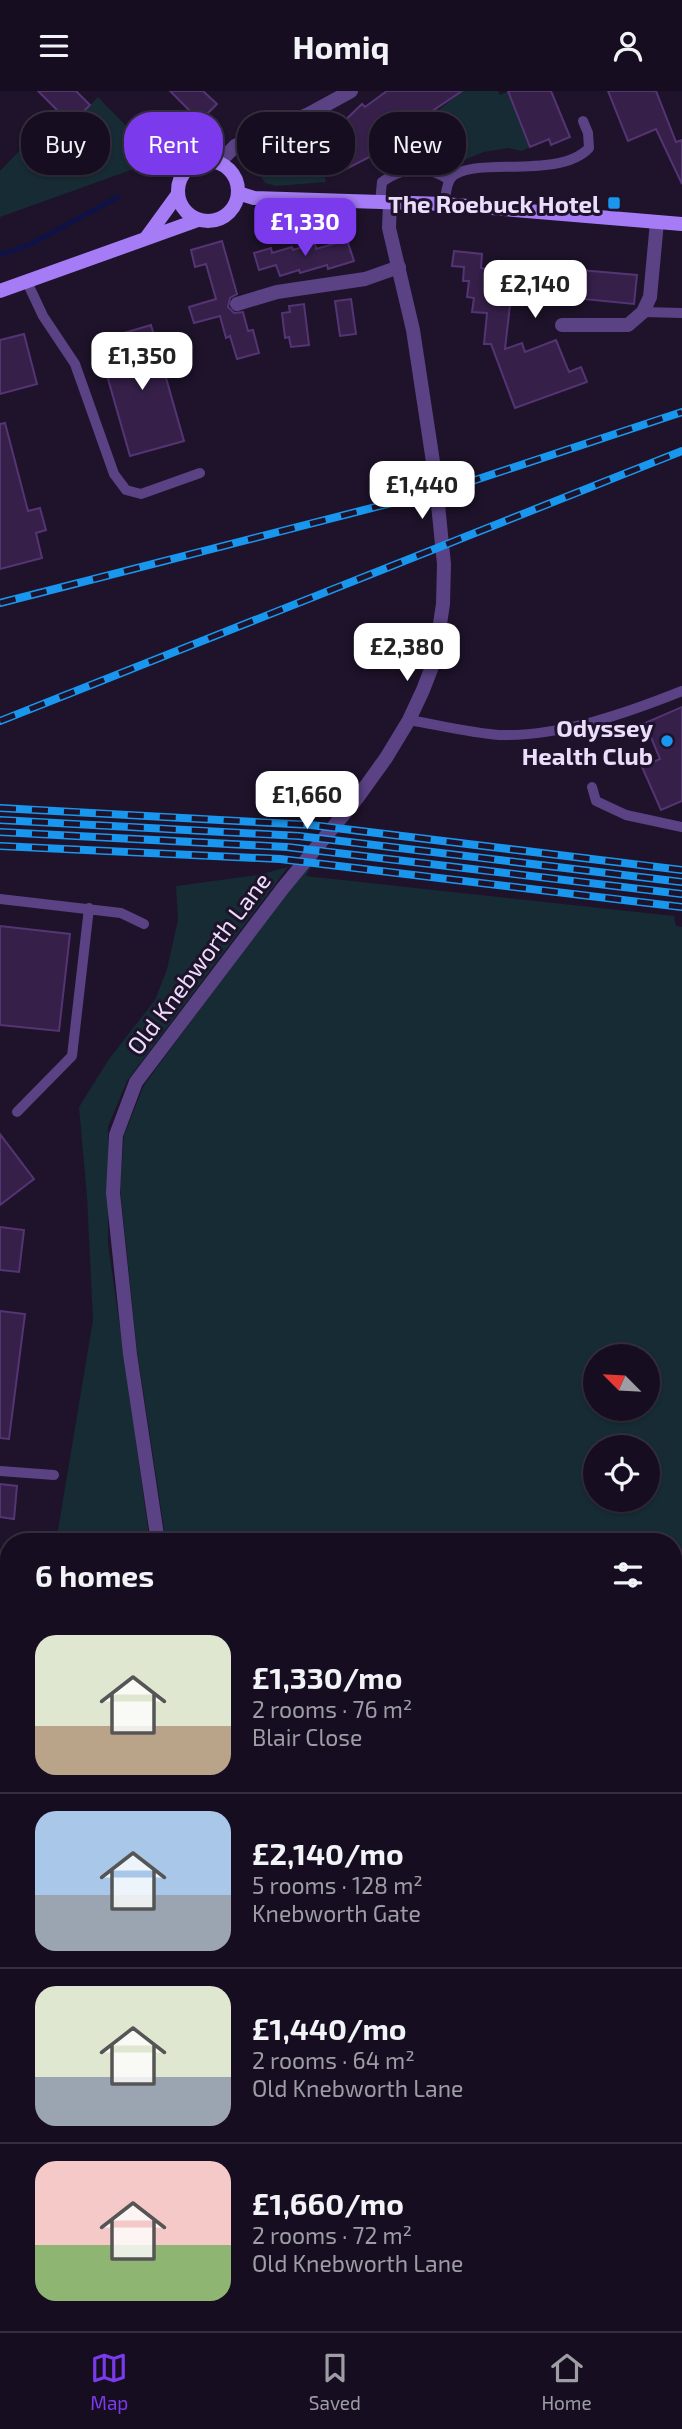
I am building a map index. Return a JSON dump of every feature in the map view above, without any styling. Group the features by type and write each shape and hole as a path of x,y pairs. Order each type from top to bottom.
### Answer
{"main road":[{"path":"0,291 198,220 212,221 225,216 234,206 238,193 236,180 223,166"},
{"path":"146,239 178,194 180,179 183,175"},
{"path":"238,193 254,198 444,204 682,224"},
{"path":"178,194 184,210 198,220"}],"street":[{"path":"223,159 235,146 309,114 332,95 351,91"},
{"name":"Old Knebworth Lane","path":"157,1533 130,1354 113,1193 116,1135 136,1082 283,888 358,797 386,758 409,720 433,664 443,604 444,563 431,441 413,330 385,202"},
{"path":"562,325 628,325 643,312 650,297 657,222"},
{"path":"237,304 277,292 365,279 399,267"}],"lane":[{"path":"444,204 449,180 460,171 534,166 576,159 589,148 583,121"},
{"path":"385,202 382,182 390,176 408,170 429,170 438,172 449,180"},
{"path":"27,282 43,316 75,365 114,474 127,490 141,494 200,473"},
{"path":"643,312 682,313"},
{"path":"409,720 498,735 533,734 627,713 682,691"},
{"path":"592,787 596,801 626,814 682,827"},
{"path":"0,899 121,913 144,924"},
{"path":"17,1112 72,1055 89,908"},
{"path":"0,1471 54,1475"}],"shaded area":[{"path":"462,91 498,91 500,95 509,91 530,147 522,151 508,148 484,152 466,159 466,112 436,112"},
{"path":"98,97 124,124 124,173 0,217 0,171 21,149 21,175 110,175 110,112 84,112"},
{"path":"324,175 326,182 276,186 265,183 261,176"},
{"path":"334,828 306,876 674,916 676,926 682,927 682,1533 165,1533 137,1350 120,1187 124,1135 144,1085"},
{"path":"288,867 127,1081 108,1127 108,1243 149,1533 58,1533 93,1320 79,1107 109,1059 155,1000 167,969 178,920 176,886 258,875"}],"building":[{"path":"38,91 76,91 90,105 83,112 59,112"},
{"path":"170,91 203,91 217,104 209,112 191,112"},
{"path":"387,91 462,91 431,112 369,112 369,157 355,164 354,112 362,104 365,107"},
{"path":"508,91 551,91 570,137 551,145 549,139 530,147"},
{"path":"608,91 656,91 676,142 682,140 682,184 656,129 628,141"},
{"path":"347,240 354,261 328,269 327,265 280,276 276,265 259,270 254,253 271,248 272,253 292,247 293,250 315,243 316,249"},
{"path":"222,241 237,294 230,298 228,307 234,313 243,312 248,331 253,330 259,353 237,359 230,336 226,338 220,316 194,323 189,307 216,299 206,264 195,267 191,250"},
{"path":"454,251 482,254 481,268 486,269 538,275 539,271 569,274 569,269 637,275 634,304 564,297 564,302 511,296 505,349 522,343 525,352 556,340 569,372 581,367 587,382 515,408 491,344 484,344 487,313 472,312 474,298 467,297 469,281 463,281 464,267 452,266"},
{"path":"351,299 356,334 340,336 335,301"},
{"path":"304,304 309,345 291,347 289,337 285,338 282,313 290,312 289,306"},
{"path":"151,325 184,441 130,456 106,372 115,369 107,338"},
{"path":"24,334 37,384 0,394 0,340"},
{"path":"5,423 28,511 40,508 46,530 36,533 42,558 0,569 0,424"},
{"name":"Odyssey Health Club","path":"682,707 682,801 661,810 642,767 660,759 645,723"},
{"path":"0,926 70,934 59,1031 0,1025"},
{"path":"0,1134 34,1179 0,1205"},
{"path":"0,1227 24,1230 19,1272 0,1270"},
{"path":"0,1311 25,1314 9,1439 0,1438"},
{"path":"0,1484 17,1486 14,1519 0,1517"}],"waterway":[{"path":"0,255 29,245 118,197"}],"railway":[{"path":"0,603 454,487 682,412"},
{"path":"0,721 682,451"},
{"path":"0,808 311,825 682,870"},
{"path":"0,820 299,836 682,882"},
{"path":"0,832 287,847 682,894"},
{"path":"0,846 280,859 682,907"}],"place":[{"name":"The Roebuck Hotel","path":"614,203"},
{"name":"Odyssey Health Club","path":"667,741"}]}
